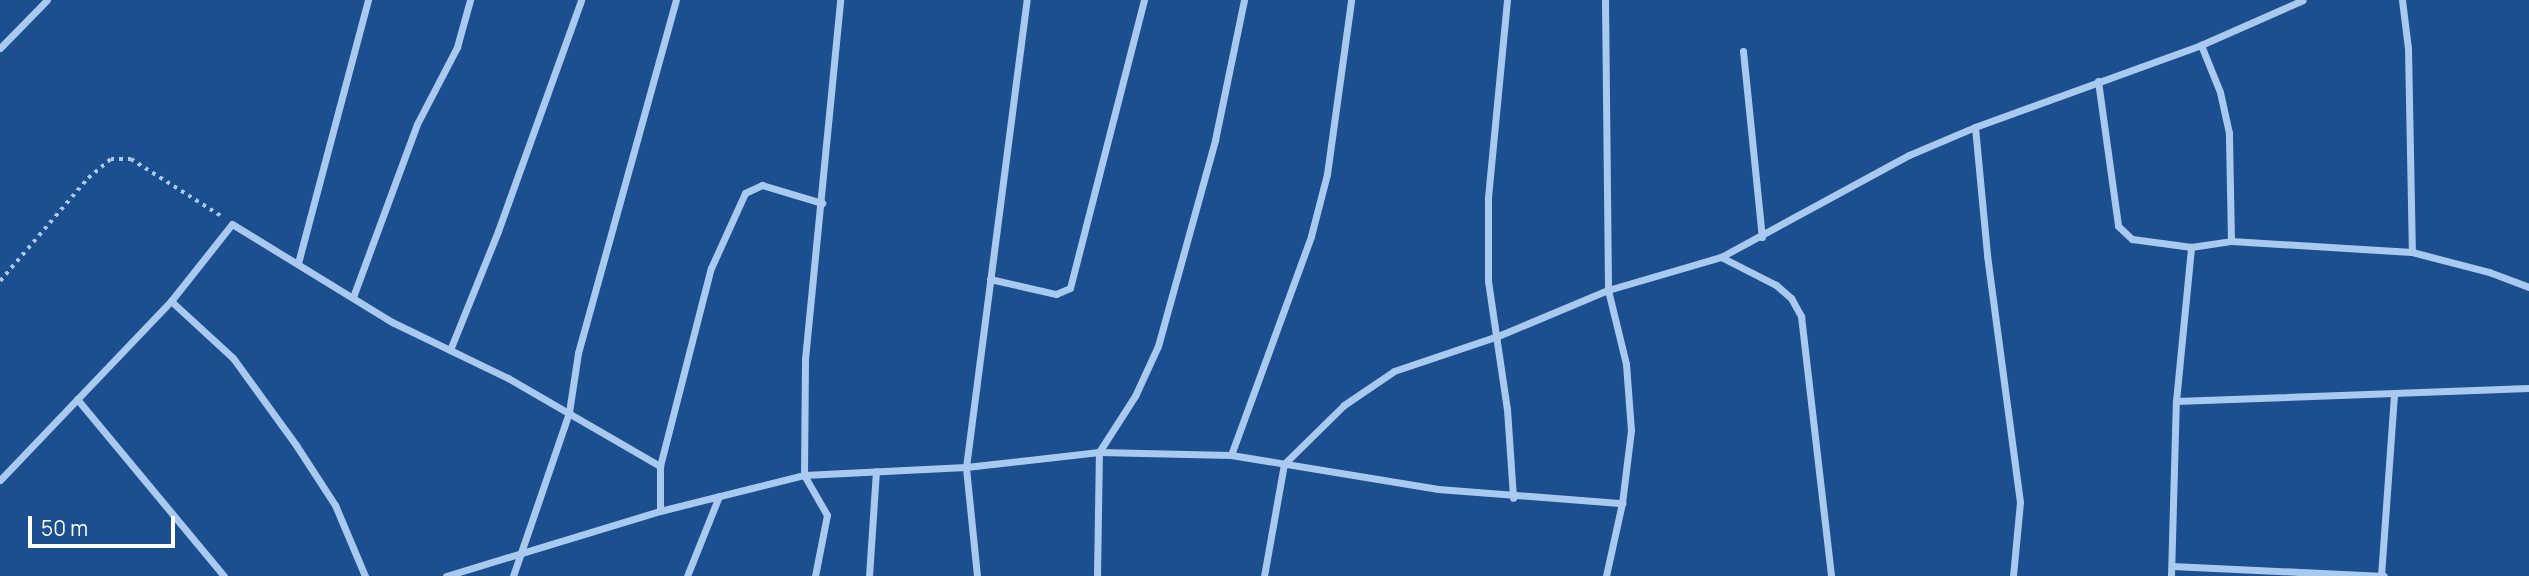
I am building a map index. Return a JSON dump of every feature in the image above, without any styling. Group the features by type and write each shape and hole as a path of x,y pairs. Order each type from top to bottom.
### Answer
{"street":[{"path":"0,48 47,0"},
{"path":"298,263 368,0"},
{"path":"353,297 417,124 457,47 470,0"},
{"path":"450,350 498,231 581,0"},
{"path":"513,576 569,412 578,353 676,0"},
{"path":"814,576 827,515 804,475 805,359 840,0"},
{"path":"977,576 966,467 1027,0"},
{"path":"990,279 1056,294 1070,288 1144,0"},
{"path":"1097,576 1099,452 1135,396 1158,346 1215,140 1244,0"},
{"path":"1231,455 1311,236 1327,174 1351,0"},
{"path":"1507,0 1488,198 1488,281 1498,336 1513,498"},
{"path":"1605,0 1608,290 1626,364 1630,430 1622,503 1606,576"},
{"path":"1264,576 1284,464 1344,405 1394,371 1498,336 1608,290 1721,257 1762,237 1851,184 1975,127 2201,45 2303,0"},
{"path":"2402,0 2408,48 2412,252"},
{"path":"2201,45 2220,92 2229,134 2231,241"},
{"path":"1743,51 1762,237"},
{"path":"2098,81 2118,226 2132,239 2190,247 2231,241 2412,252 2529,287"},
{"path":"1975,127 1987,255 2021,502 2013,576"},
{"path":"660,511 660,466 711,268 745,193 762,185 822,203"},
{"path":"0,481 171,301 232,224 353,297 569,412 660,466"},
{"path":"2171,576 2176,401 2190,247"},
{"path":"1721,257 1776,285 1791,298 1801,316 1831,576"},
{"path":"171,301 233,358 296,445 335,505 365,576"},
{"path":"2176,401 2529,388"},
{"path":"2172,566 2383,576 2394,394"},
{"path":"78,399 225,576"},
{"path":"446,576 660,511 804,475 966,467 1099,452 1231,455 1513,498 1622,503"},
{"path":"869,576 876,471"},
{"path":"687,576 719,496"}],"path":[{"path":"0,281 88,178 111,159 131,159 232,224"}]}
